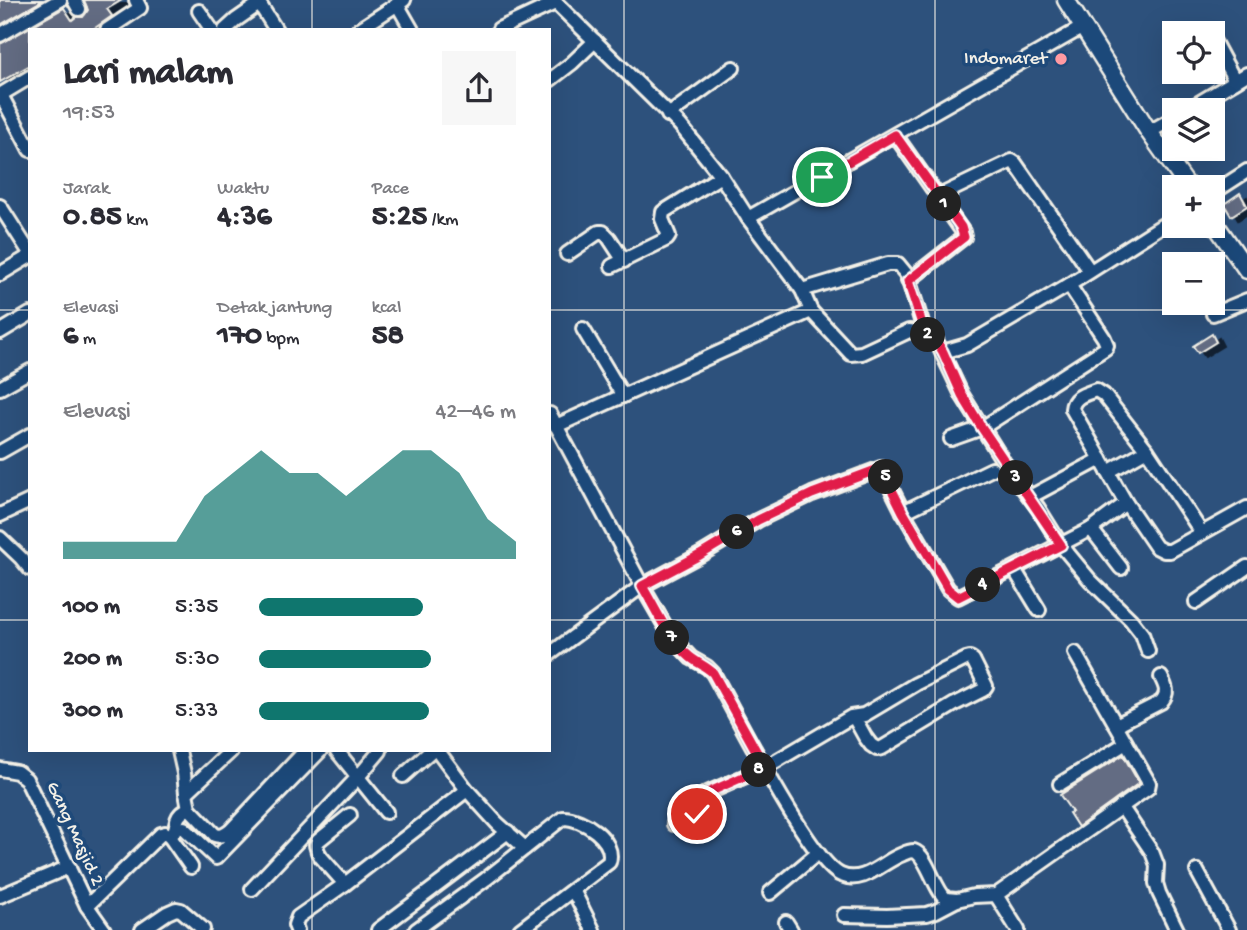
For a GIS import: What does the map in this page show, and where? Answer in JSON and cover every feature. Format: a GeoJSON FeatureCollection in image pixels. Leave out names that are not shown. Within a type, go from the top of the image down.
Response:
{"type":"FeatureCollection","features":[{"type":"Feature","properties":{"kind":"main road"},"geometry":{"type":"LineString","coordinates":[[1066,0],[1149,132],[1179,175]]}},
{"type":"Feature","properties":{"kind":"main road"},"geometry":{"type":"LineString","coordinates":[[1225,238],[1247,270]]}},
{"type":"Feature","properties":{"kind":"street"},"geometry":{"type":"LineString","coordinates":[[0,35],[60,0]]}},
{"type":"Feature","properties":{"kind":"street"},"geometry":{"type":"LineString","coordinates":[[114,28],[140,8],[136,0]]}},
{"type":"Feature","properties":{"kind":"street"},"geometry":{"type":"LineString","coordinates":[[227,28],[258,2],[275,28]]}},
{"type":"Feature","properties":{"kind":"street"},"geometry":{"type":"LineString","coordinates":[[361,28],[400,2],[411,28]]}},
{"type":"Feature","properties":{"kind":"street"},"geometry":{"type":"LineString","coordinates":[[501,28],[554,2],[680,125],[802,290],[811,311],[846,349],[854,354],[862,353],[909,331],[925,333],[936,340],[962,395],[1005,464],[1061,545],[1142,634],[1148,650]]}},
{"type":"Feature","properties":{"kind":"street"},"geometry":{"type":"LineString","coordinates":[[199,11],[211,28]]}},
{"type":"Feature","properties":{"kind":"street"},"geometry":{"type":"LineString","coordinates":[[748,218],[1083,27]]}},
{"type":"Feature","properties":{"kind":"street"},"geometry":{"type":"LineString","coordinates":[[551,79],[595,41]]}},
{"type":"Feature","properties":{"kind":"street"},"geometry":{"type":"LineString","coordinates":[[1207,98],[1241,78],[1225,56]]}},
{"type":"Feature","properties":{"kind":"street"},"geometry":{"type":"LineString","coordinates":[[668,115],[733,68]]}},
{"type":"Feature","properties":{"kind":"street"},"geometry":{"type":"LineString","coordinates":[[28,78],[0,95],[28,145]]}},
{"type":"Feature","properties":{"kind":"street"},"geometry":{"type":"LineString","coordinates":[[1149,132],[1162,125]]}},
{"type":"Feature","properties":{"kind":"street"},"geometry":{"type":"LineString","coordinates":[[895,135],[961,227],[964,237],[908,281]]}},
{"type":"Feature","properties":{"kind":"street"},"geometry":{"type":"LineString","coordinates":[[939,196],[1012,161],[1090,271]]}},
{"type":"Feature","properties":{"kind":"street"},"geometry":{"type":"LineString","coordinates":[[1225,185],[1247,171]]}},
{"type":"Feature","properties":{"kind":"street"},"geometry":{"type":"LineString","coordinates":[[567,254],[603,232],[609,239],[618,264],[667,239],[669,236],[661,216],[663,212],[720,176]]}},
{"type":"Feature","properties":{"kind":"street"},"geometry":{"type":"LineString","coordinates":[[1,210],[28,252]]}},
{"type":"Feature","properties":{"kind":"street"},"geometry":{"type":"LineString","coordinates":[[943,352],[967,345],[1069,285],[1162,226]]}},
{"type":"Feature","properties":{"kind":"street"},"geometry":{"type":"LineString","coordinates":[[0,274],[28,256]]}},
{"type":"Feature","properties":{"kind":"street"},"geometry":{"type":"LineString","coordinates":[[802,290],[888,264],[898,264],[907,275],[925,333]]}},
{"type":"Feature","properties":{"kind":"street"},"geometry":{"type":"LineString","coordinates":[[951,439],[982,428],[1107,348],[1104,338],[1069,285]]}},
{"type":"Feature","properties":{"kind":"street"},"geometry":{"type":"LineString","coordinates":[[1225,309],[1247,300]]}},
{"type":"Feature","properties":{"kind":"street"},"geometry":{"type":"LineString","coordinates":[[556,426],[811,311]]}},
{"type":"Feature","properties":{"kind":"street"},"geometry":{"type":"LineString","coordinates":[[0,332],[28,315]]}},
{"type":"Feature","properties":{"kind":"street"},"geometry":{"type":"LineString","coordinates":[[583,329],[623,396]]}},
{"type":"Feature","properties":{"kind":"street"},"geometry":{"type":"LineString","coordinates":[[0,387],[28,372]]}},
{"type":"Feature","properties":{"kind":"street"},"geometry":{"type":"LineString","coordinates":[[1202,533],[1147,450],[1104,395],[1096,390],[1078,397],[1072,403],[1072,409],[1126,503],[1160,550],[1170,551],[1247,508]]}},
{"type":"Feature","properties":{"kind":"street"},"geometry":{"type":"LineString","coordinates":[[551,416],[672,638],[691,658],[713,673],[788,807],[832,871],[851,878],[865,875],[911,851],[922,858],[943,896],[957,900]]}},
{"type":"Feature","properties":{"kind":"street"},"geometry":{"type":"LineString","coordinates":[[0,452],[28,436]]}},
{"type":"Feature","properties":{"kind":"street"},"geometry":{"type":"LineString","coordinates":[[1108,472],[1147,450]]}},
{"type":"Feature","properties":{"kind":"street"},"geometry":{"type":"LineString","coordinates":[[1030,497],[1101,459]]}},
{"type":"Feature","properties":{"kind":"street"},"geometry":{"type":"LineString","coordinates":[[551,653],[642,586],[758,520],[812,494],[881,468],[948,589],[958,597],[1091,529],[1126,503]]}},
{"type":"Feature","properties":{"kind":"street"},"geometry":{"type":"LineString","coordinates":[[903,512],[992,469]]}},
{"type":"Feature","properties":{"kind":"street"},"geometry":{"type":"LineString","coordinates":[[0,515],[28,501]]}},
{"type":"Feature","properties":{"kind":"street"},"geometry":{"type":"LineString","coordinates":[[1091,529],[1121,568]]}},
{"type":"Feature","properties":{"kind":"street"},"geometry":{"type":"LineString","coordinates":[[0,538],[28,567]]}},
{"type":"Feature","properties":{"kind":"street"},"geometry":{"type":"LineString","coordinates":[[1196,602],[1247,567]]}},
{"type":"Feature","properties":{"kind":"street"},"geometry":{"type":"LineString","coordinates":[[1014,569],[1040,610]]}},
{"type":"Feature","properties":{"kind":"street"},"geometry":{"type":"LineString","coordinates":[[844,915],[927,914],[957,900],[996,895],[1147,788],[1149,784],[1075,653]]}},
{"type":"Feature","properties":{"kind":"street"},"geometry":{"type":"LineString","coordinates":[[674,824],[695,816],[699,802],[705,794],[765,767],[854,717],[864,715],[916,684],[970,658],[986,686],[882,748],[877,749],[871,745],[854,717]]}},
{"type":"Feature","properties":{"kind":"street"},"geometry":{"type":"LineString","coordinates":[[1116,725],[1161,702],[1166,689],[1161,677]]}},
{"type":"Feature","properties":{"kind":"street"},"geometry":{"type":"LineString","coordinates":[[1060,784],[1126,743]]}},
{"type":"Feature","properties":{"kind":"street"},"geometry":{"type":"LineString","coordinates":[[179,752],[189,808],[218,836],[226,834],[304,752]]}},
{"type":"Feature","properties":{"kind":"street"},"geometry":{"type":"LineString","coordinates":[[186,793],[230,752]]}},
{"type":"Feature","properties":{"kind":"street"},"geometry":{"type":"LineString","coordinates":[[184,828],[216,858],[319,752]]}},
{"type":"Feature","properties":{"kind":"street"},"geometry":{"type":"LineString","coordinates":[[338,752],[387,812]]}},
{"type":"Feature","properties":{"kind":"street"},"geometry":{"type":"LineString","coordinates":[[251,889],[379,752]]}},
{"type":"Feature","properties":{"kind":"street"},"geometry":{"type":"LineString","coordinates":[[404,776],[430,752]]}},
{"type":"Feature","properties":{"kind":"street"},"geometry":{"type":"LineString","coordinates":[[439,752],[467,790],[497,823],[525,848]]}},
{"type":"Feature","properties":{"kind":"street","name":"Gang Masjid 2"},"geometry":{"type":"LineString","coordinates":[[0,769],[17,772],[26,779],[87,906],[104,930]]}},
{"type":"Feature","properties":{"kind":"street"},"geometry":{"type":"LineString","coordinates":[[297,930],[295,925],[298,917],[467,790]]}},
{"type":"Feature","properties":{"kind":"street"},"geometry":{"type":"LineString","coordinates":[[1121,806],[1152,852],[1157,866],[1156,883],[1159,893],[1177,930]]}},
{"type":"Feature","properties":{"kind":"street"},"geometry":{"type":"LineString","coordinates":[[170,837],[174,832],[177,817],[189,808]]}},
{"type":"Feature","properties":{"kind":"street"},"geometry":{"type":"LineString","coordinates":[[345,884],[321,857],[316,845],[350,815]]}},
{"type":"Feature","properties":{"kind":"street"},"geometry":{"type":"LineString","coordinates":[[416,930],[564,818],[573,819],[597,832],[607,845],[610,859],[522,929]]}},
{"type":"Feature","properties":{"kind":"street"},"geometry":{"type":"LineString","coordinates":[[378,930],[508,832]]}},
{"type":"Feature","properties":{"kind":"street"},"geometry":{"type":"LineString","coordinates":[[87,906],[161,834],[165,833],[170,837],[191,867]]}},
{"type":"Feature","properties":{"kind":"street"},"geometry":{"type":"LineString","coordinates":[[770,894],[818,853]]}},
{"type":"Feature","properties":{"kind":"street"},"geometry":{"type":"LineString","coordinates":[[0,895],[69,867]]}},
{"type":"Feature","properties":{"kind":"street"},"geometry":{"type":"LineString","coordinates":[[1197,871],[1230,930]]}},
{"type":"Feature","properties":{"kind":"street"},"geometry":{"type":"LineString","coordinates":[[573,890],[593,930]]}},
{"type":"Feature","properties":{"kind":"street"},"geometry":{"type":"LineString","coordinates":[[996,895],[1018,930]]}},
{"type":"Feature","properties":{"kind":"street"},"geometry":{"type":"LineString","coordinates":[[142,930],[177,909],[203,929]]}},
{"type":"Feature","properties":{"kind":"building"},"geometry":{"type":"Polygon","coordinates":[[[0,0],[43,0],[0,25],[0,0]]]}},
{"type":"Feature","properties":{"kind":"building"},"geometry":{"type":"Polygon","coordinates":[[[84,0],[122,0],[107,9],[112,16],[95,28],[28,28],[64,8],[72,20],[83,17],[88,10],[84,0]]]}},
{"type":"Feature","properties":{"kind":"building"},"geometry":{"type":"Polygon","coordinates":[[[28,28],[28,66],[0,82],[0,44],[28,28]]]}},
{"type":"Feature","properties":{"kind":"building"},"geometry":{"type":"Polygon","coordinates":[[[1240,193],[1247,206],[1231,216],[1225,203],[1240,193]]]}},
{"type":"Feature","properties":{"kind":"building"},"geometry":{"type":"Polygon","coordinates":[[[1212,334],[1216,342],[1198,353],[1193,346],[1212,334]]]}},
{"type":"Feature","properties":{"kind":"building"},"geometry":{"type":"Polygon","coordinates":[[[1123,755],[1139,783],[1078,827],[1069,813],[1072,812],[1060,795],[1123,755]]]}},
{"type":"Feature","properties":{"kind":"place","name":"Indomaret"},"geometry":{"type":"Point","coordinates":[1061,59]}},
{"type":"Feature","properties":{"kind":"route"},"geometry":{"type":"LineString","coordinates":[[697,814],[699,802],[705,794],[765,767],[713,673],[691,658],[672,638],[642,586],[758,520],[812,494],[881,468],[948,589],[958,597],[1061,545],[982,428],[962,395],[936,340],[925,333],[908,281],[964,237],[961,227],[895,135],[822,177]]}}]}
